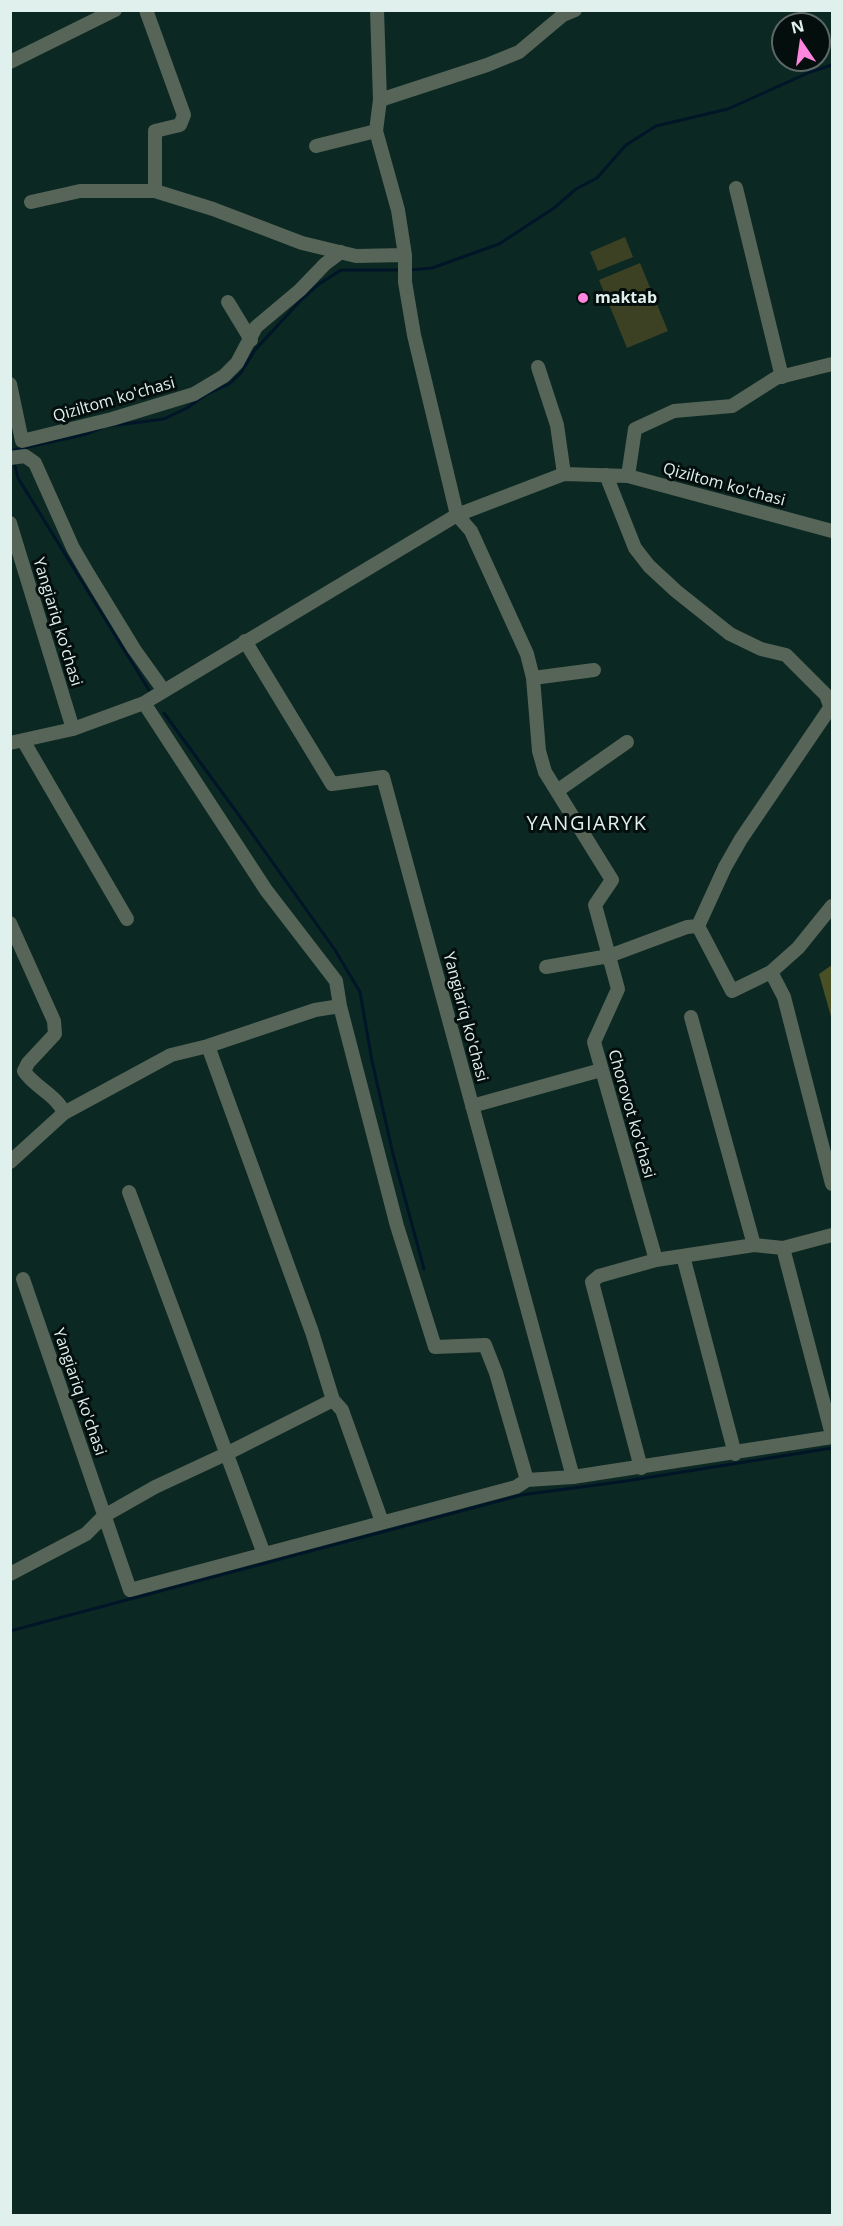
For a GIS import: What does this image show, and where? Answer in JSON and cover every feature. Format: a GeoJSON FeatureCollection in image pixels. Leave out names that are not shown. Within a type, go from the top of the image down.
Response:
{"type":"FeatureCollection","features":[{"type":"Feature","properties":{"kind":"street"},"geometry":{"type":"LineString","coordinates":[[10,62],[115,10]]}},
{"type":"Feature","properties":{"kind":"street"},"geometry":{"type":"LineString","coordinates":[[146,10],[184,115],[180,125],[155,131],[155,191]]}},
{"type":"Feature","properties":{"kind":"street"},"geometry":{"type":"LineString","coordinates":[[377,10],[380,100],[376,131],[398,210],[405,255],[405,282],[414,335],[457,515],[471,531],[527,654],[533,678],[539,751],[545,772],[557,791],[627,742]]}},
{"type":"Feature","properties":{"kind":"street"},"geometry":{"type":"LineString","coordinates":[[380,100],[487,65],[519,52],[563,15],[575,10]]}},
{"type":"Feature","properties":{"kind":"street"},"geometry":{"type":"LineString","coordinates":[[316,147],[376,131]]}},
{"type":"Feature","properties":{"kind":"street"},"geometry":{"type":"LineString","coordinates":[[736,188],[782,376]]}},
{"type":"Feature","properties":{"kind":"street"},"geometry":{"type":"LineString","coordinates":[[31,202],[80,191],[155,191],[213,209],[302,243],[356,256],[405,255]]}},
{"type":"Feature","properties":{"kind":"street","name":"Qiziltom ko'chasi"},"geometry":{"type":"LineString","coordinates":[[10,384],[22,441],[112,419],[195,394],[224,376],[237,363],[256,327],[341,252]]}},
{"type":"Feature","properties":{"kind":"street"},"geometry":{"type":"LineString","coordinates":[[228,302],[251,340]]}},
{"type":"Feature","properties":{"kind":"street"},"geometry":{"type":"LineString","coordinates":[[628,476],[635,429],[674,411],[732,406],[776,378],[832,364]]}},
{"type":"Feature","properties":{"kind":"street"},"geometry":{"type":"LineString","coordinates":[[127,919],[17,742],[73,729],[144,702],[322,598],[457,515],[564,474],[557,425],[538,367]]}},
{"type":"Feature","properties":{"kind":"street"},"geometry":{"type":"LineString","coordinates":[[10,458],[25,456],[35,463],[73,548],[134,649],[164,691]]}},
{"type":"Feature","properties":{"kind":"street","name":"Qiziltom ko'chasi"},"geometry":{"type":"LineString","coordinates":[[564,474],[628,476],[832,531]]}},
{"type":"Feature","properties":{"kind":"street"},"geometry":{"type":"LineString","coordinates":[[606,475],[635,548],[649,566],[730,634],[761,649],[786,655],[825,695],[832,707],[741,839],[725,867],[698,926]]}},
{"type":"Feature","properties":{"kind":"street","name":"Yangiariq ko'chasi"},"geometry":{"type":"LineString","coordinates":[[10,524],[73,729]]}},
{"type":"Feature","properties":{"kind":"street","name":"Yangiariq ko'chasi"},"geometry":{"type":"LineString","coordinates":[[245,641],[332,784],[383,777],[573,1478]]}},
{"type":"Feature","properties":{"kind":"street"},"geometry":{"type":"LineString","coordinates":[[533,678],[594,670]]}},
{"type":"Feature","properties":{"kind":"street"},"geometry":{"type":"LineString","coordinates":[[144,702],[266,890],[336,981],[339,1005],[397,1226],[435,1347],[485,1345],[496,1373],[527,1480]]}},
{"type":"Feature","properties":{"kind":"street","name":"Chorovot ko'chasi"},"geometry":{"type":"LineString","coordinates":[[557,791],[612,880],[595,905],[618,989],[594,1042],[656,1260]]}},
{"type":"Feature","properties":{"kind":"street"},"geometry":{"type":"LineString","coordinates":[[698,926],[732,991],[771,972],[798,948],[832,906]]}},
{"type":"Feature","properties":{"kind":"street"},"geometry":{"type":"LineString","coordinates":[[10,923],[16,950],[54,1021],[55,1034],[28,1063],[24,1071],[31,1082],[48,1094],[64,1113]]}},
{"type":"Feature","properties":{"kind":"street"},"geometry":{"type":"LineString","coordinates":[[546,967],[609,956],[687,927],[698,926]]}},
{"type":"Feature","properties":{"kind":"street"},"geometry":{"type":"LineString","coordinates":[[771,972],[784,997],[832,1184]]}},
{"type":"Feature","properties":{"kind":"street"},"geometry":{"type":"LineString","coordinates":[[10,1162],[64,1113],[171,1055],[208,1046],[315,1010],[339,1005]]}},
{"type":"Feature","properties":{"kind":"street"},"geometry":{"type":"LineString","coordinates":[[690,1017],[754,1245]]}},
{"type":"Feature","properties":{"kind":"street"},"geometry":{"type":"LineString","coordinates":[[208,1046],[312,1332],[333,1400],[342,1410],[382,1522]]}},
{"type":"Feature","properties":{"kind":"street"},"geometry":{"type":"LineString","coordinates":[[472,1106],[602,1070]]}},
{"type":"Feature","properties":{"kind":"street"},"geometry":{"type":"LineString","coordinates":[[129,1192],[264,1554],[516,1486],[527,1480],[573,1478],[735,1454],[832,1436],[783,1248]]}},
{"type":"Feature","properties":{"kind":"street"},"geometry":{"type":"LineString","coordinates":[[641,1468],[592,1282],[599,1276],[656,1260],[754,1245],[783,1248],[832,1235]]}},
{"type":"Feature","properties":{"kind":"street"},"geometry":{"type":"LineString","coordinates":[[683,1256],[735,1454]]}},
{"type":"Feature","properties":{"kind":"street","name":"Yangiariq ko'chasi"},"geometry":{"type":"LineString","coordinates":[[23,1279],[130,1590],[264,1554]]}},
{"type":"Feature","properties":{"kind":"street"},"geometry":{"type":"LineString","coordinates":[[10,1574],[86,1534],[104,1516],[154,1487],[333,1400]]}},
{"type":"Feature","properties":{"kind":"green space"},"geometry":{"type":"Polygon","coordinates":[[[625,237],[633,257],[598,271],[590,252],[625,237]]]}},
{"type":"Feature","properties":{"kind":"green space"},"geometry":{"type":"Polygon","coordinates":[[[640,263],[668,331],[627,348],[599,280],[640,263]]]}},
{"type":"Feature","properties":{"kind":"green space"},"geometry":{"type":"Polygon","coordinates":[[[832,965],[832,1020],[819,974],[832,965]]]}},
{"type":"Feature","properties":{"kind":"waterway"},"geometry":{"type":"LineString","coordinates":[[409,270],[432,268],[499,244],[554,208],[576,189],[597,178],[626,145],[656,126],[728,109],[810,72],[832,65]]}},
{"type":"Feature","properties":{"kind":"waterway"},"geometry":{"type":"LineString","coordinates":[[108,426],[164,419],[229,384],[240,374],[255,350],[301,300],[319,284],[341,270],[399,270]]}},
{"type":"Feature","properties":{"kind":"waterway"},"geometry":{"type":"LineString","coordinates":[[10,451],[83,435],[102,428]]}},
{"type":"Feature","properties":{"kind":"waterway"},"geometry":{"type":"LineString","coordinates":[[14,462],[18,478],[149,690]]}},
{"type":"Feature","properties":{"kind":"waterway"},"geometry":{"type":"LineString","coordinates":[[164,713],[335,950],[360,992],[372,1061],[393,1154],[424,1269]]}},
{"type":"Feature","properties":{"kind":"waterway"},"geometry":{"type":"LineString","coordinates":[[10,1631],[521,1495],[626,1481],[832,1448]]}},
{"type":"Feature","properties":{"kind":"place","name":"maktab"},"geometry":{"type":"Point","coordinates":[583,298]}},
{"type":"Feature","properties":{"kind":"district","name":"YANGIARYK"},"geometry":{"type":"Point","coordinates":[587,824]}}]}
